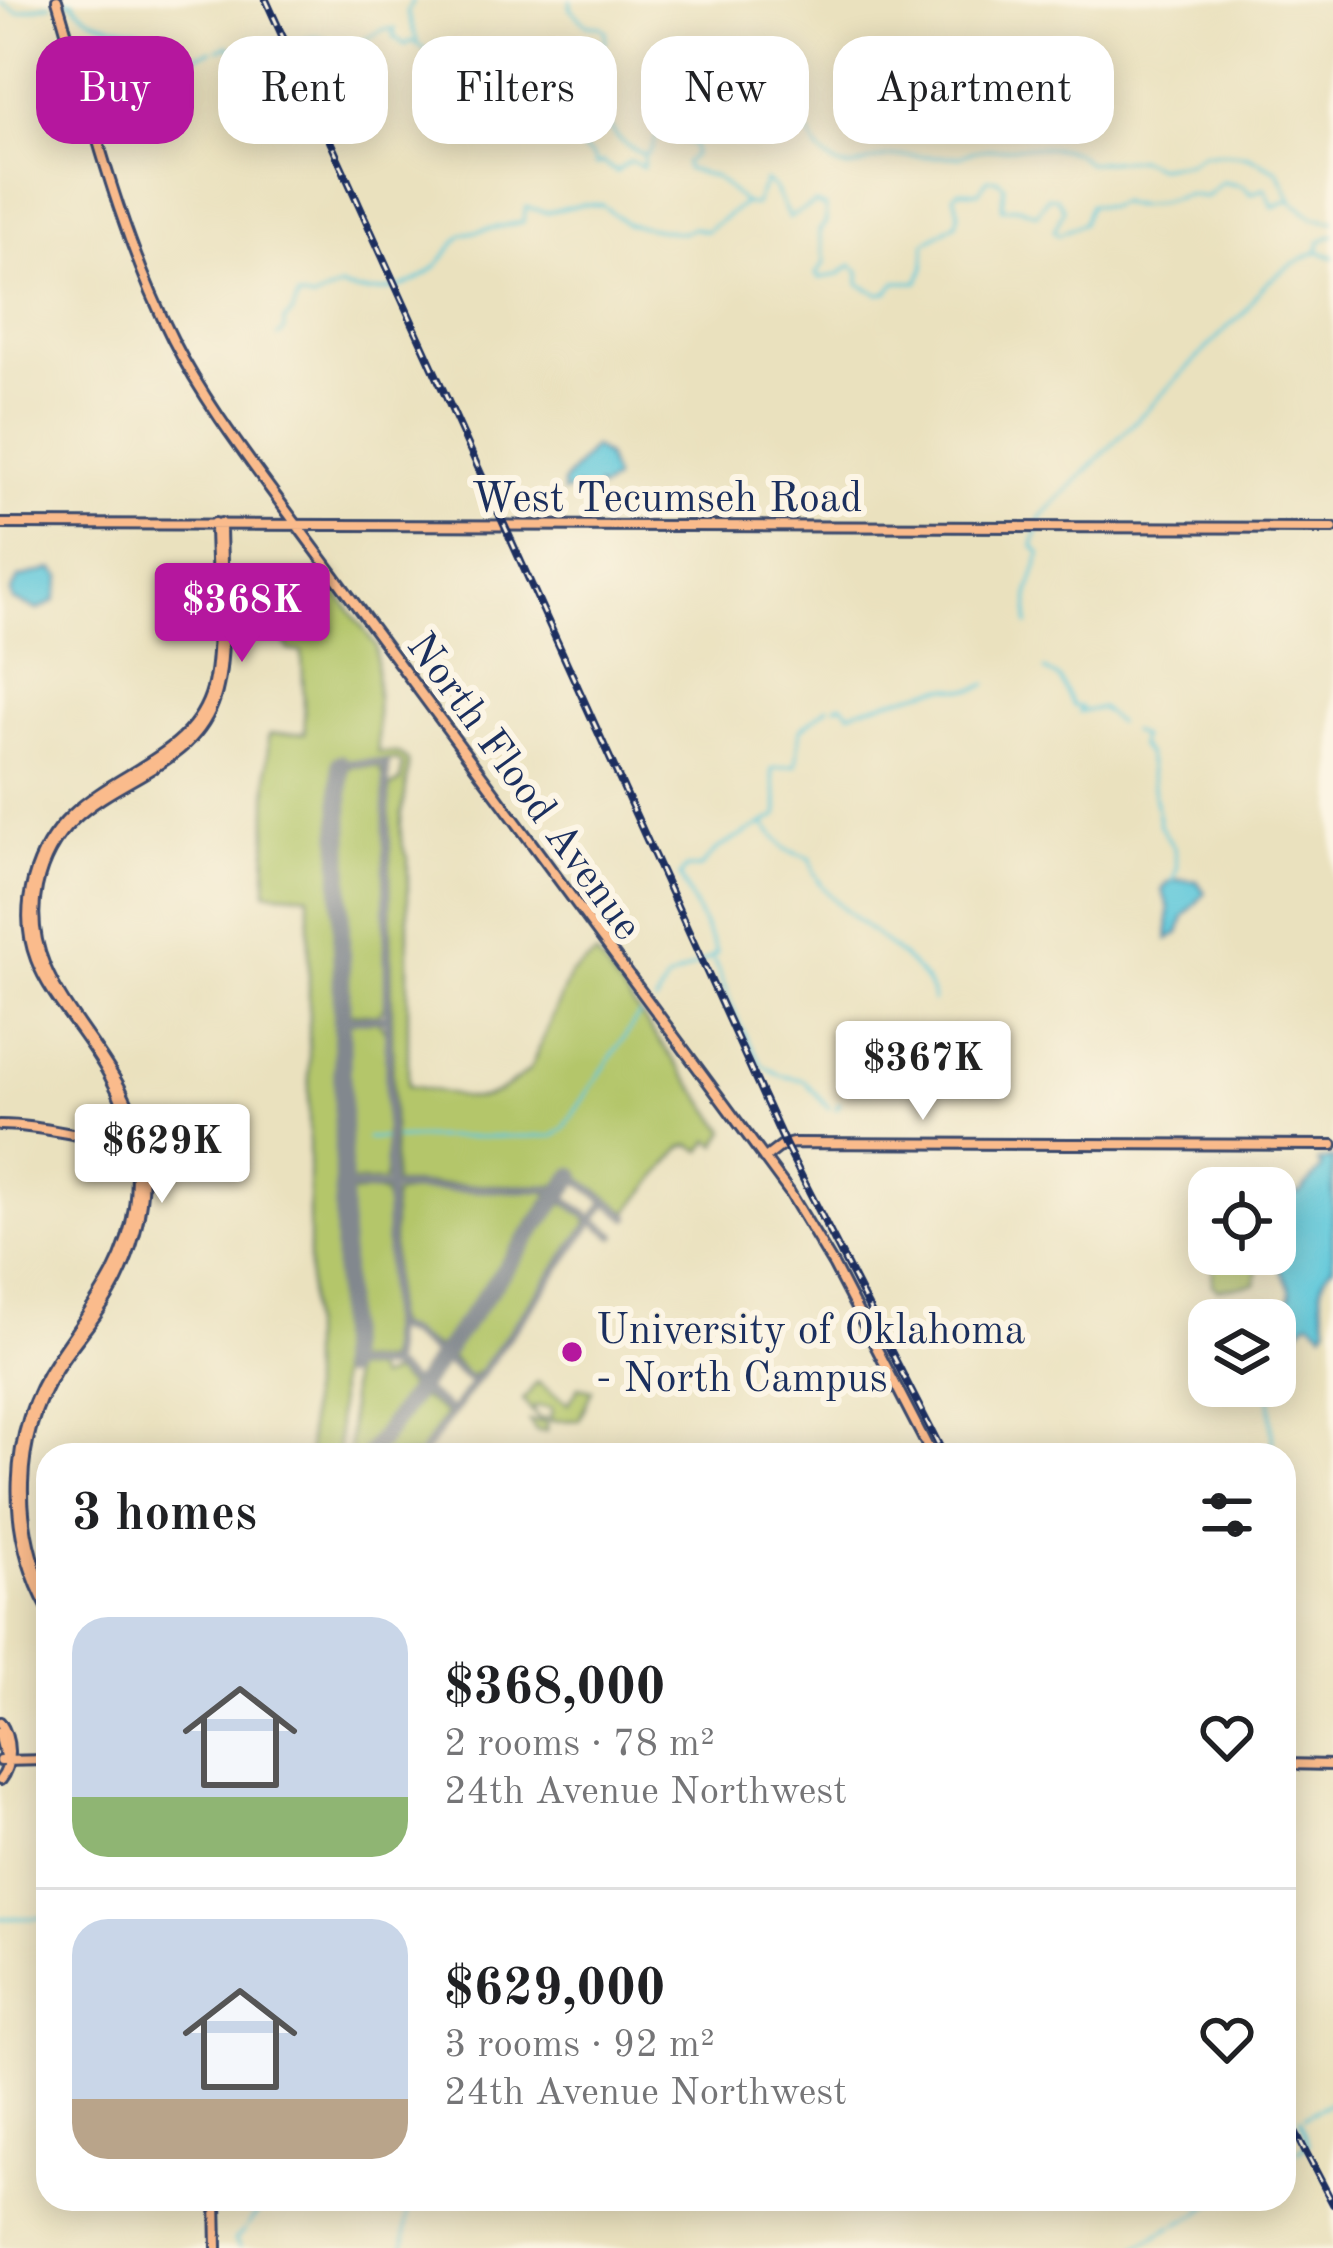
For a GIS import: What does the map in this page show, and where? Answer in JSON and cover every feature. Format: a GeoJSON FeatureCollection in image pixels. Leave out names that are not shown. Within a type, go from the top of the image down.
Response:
{"type":"FeatureCollection","features":[{"type":"Feature","properties":{"kind":"highway"},"geometry":{"type":"LineString","coordinates":[[0,1733],[3,1761]]}},
{"type":"Feature","properties":{"kind":"main road","name":"North Flood Avenue"},"geometry":{"type":"LineString","coordinates":[[57,0],[124,220],[155,302],[210,404],[764,1159],[827,1252],[926,1443]]}},
{"type":"Feature","properties":{"kind":"main road"},"geometry":{"type":"LineString","coordinates":[[274,523],[283,507]]}},
{"type":"Feature","properties":{"kind":"main road"},"geometry":{"type":"LineString","coordinates":[[36,1583],[19,1524],[17,1472],[23,1437],[45,1378],[105,1292],[142,1185],[136,1141],[103,1063],[41,975],[31,942],[34,876],[54,834],[80,805],[157,756],[192,727],[212,686],[218,523]]}},
{"type":"Feature","properties":{"kind":"main road"},"geometry":{"type":"LineString","coordinates":[[36,1568],[24,1521],[22,1477],[27,1442],[52,1378],[104,1304],[124,1266],[136,1184],[135,1121],[109,1064],[46,974],[34,922],[39,878],[57,839],[84,808],[183,746],[200,729],[214,702],[220,665],[218,523]]}},
{"type":"Feature","properties":{"kind":"main road"},"geometry":{"type":"LineString","coordinates":[[306,538],[311,523]]}},
{"type":"Feature","properties":{"kind":"main road","name":"West Tecumseh Road"},"geometry":{"type":"LineString","coordinates":[[0,524],[1333,528]]}},
{"type":"Feature","properties":{"kind":"main road"},"geometry":{"type":"LineString","coordinates":[[118,786],[128,772]]}},
{"type":"Feature","properties":{"kind":"main road"},"geometry":{"type":"LineString","coordinates":[[124,1110],[135,1121]]}},
{"type":"Feature","properties":{"kind":"main road"},"geometry":{"type":"LineString","coordinates":[[0,1125],[34,1126],[92,1140],[136,1141]]}},
{"type":"Feature","properties":{"kind":"main road"},"geometry":{"type":"LineString","coordinates":[[764,1159],[788,1143],[1333,1145]]}},
{"type":"Feature","properties":{"kind":"main road"},"geometry":{"type":"LineString","coordinates":[[0,1722],[9,1741],[3,1761],[6,1773],[0,1780]]}},
{"type":"Feature","properties":{"kind":"main road"},"geometry":{"type":"LineString","coordinates":[[3,1761],[36,1760]]}},
{"type":"Feature","properties":{"kind":"main road"},"geometry":{"type":"LineString","coordinates":[[1296,1764],[1333,1765]]}},
{"type":"Feature","properties":{"kind":"main road"},"geometry":{"type":"LineString","coordinates":[[216,2211],[217,2248]]}},
{"type":"Feature","properties":{"kind":"green space"},"geometry":{"type":"Polygon","coordinates":[[[330,583],[376,646],[378,752],[398,753],[408,761],[401,835],[408,857],[408,1086],[470,1098],[511,1084],[530,1069],[570,975],[596,955],[726,1131],[717,1145],[710,1140],[702,1151],[682,1147],[628,1212],[570,1171],[555,1186],[394,1184],[389,788],[401,781],[402,764],[396,760],[335,761],[338,1443],[309,1443],[309,895],[266,892],[268,738],[270,734],[305,733],[302,652],[289,650],[286,643],[294,631],[332,630],[330,583]]]}},
{"type":"Feature","properties":{"kind":"green space"},"geometry":{"type":"Polygon","coordinates":[[[379,767],[384,777],[386,981],[385,1006],[378,1015],[348,1013],[346,769],[379,767]]]}},
{"type":"Feature","properties":{"kind":"green space"},"geometry":{"type":"Polygon","coordinates":[[[378,1021],[386,1033],[383,1182],[349,1182],[348,1024],[378,1021]]]}},
{"type":"Feature","properties":{"kind":"green space"},"geometry":{"type":"Polygon","coordinates":[[[543,1191],[549,1195],[439,1349],[396,1326],[393,1317],[393,1202],[395,1194],[543,1191]]]}},
{"type":"Feature","properties":{"kind":"green space"},"geometry":{"type":"Polygon","coordinates":[[[349,1193],[384,1194],[387,1204],[388,1352],[385,1361],[350,1361],[349,1193]]]}},
{"type":"Feature","properties":{"kind":"green space"},"geometry":{"type":"Polygon","coordinates":[[[567,1204],[587,1224],[480,1371],[469,1376],[449,1356],[560,1205],[567,1204]]]}},
{"type":"Feature","properties":{"kind":"green space"},"geometry":{"type":"Polygon","coordinates":[[[1213,1275],[1257,1275],[1255,1284],[1217,1289],[1213,1275]]]}},
{"type":"Feature","properties":{"kind":"green space"},"geometry":{"type":"Polygon","coordinates":[[[350,1370],[373,1370],[378,1379],[393,1373],[410,1388],[371,1443],[350,1443],[350,1370]]]}},
{"type":"Feature","properties":{"kind":"green space"},"geometry":{"type":"Polygon","coordinates":[[[537,1382],[568,1404],[579,1387],[592,1390],[579,1420],[550,1421],[552,1408],[534,1406],[535,1415],[523,1400],[537,1382]]]}},
{"type":"Feature","properties":{"kind":"green space"},"geometry":{"type":"Polygon","coordinates":[[[420,1396],[446,1414],[427,1443],[385,1443],[420,1396]]]}},
{"type":"Feature","properties":{"kind":"green space"},"geometry":{"type":"Polygon","coordinates":[[[536,1416],[546,1418],[546,1431],[536,1431],[529,1421],[541,1422],[536,1416]]]}},
{"type":"Feature","properties":{"kind":"water"},"geometry":{"type":"Polygon","coordinates":[[[593,447],[606,456],[614,480],[601,489],[597,486],[595,493],[576,488],[563,493],[563,483],[593,447]]]}},
{"type":"Feature","properties":{"kind":"water"},"geometry":{"type":"Polygon","coordinates":[[[53,569],[61,577],[55,601],[38,610],[13,600],[11,592],[19,578],[53,569]]]}},
{"type":"Feature","properties":{"kind":"water"},"geometry":{"type":"Polygon","coordinates":[[[1179,880],[1197,881],[1205,893],[1184,917],[1179,933],[1168,939],[1169,908],[1162,890],[1179,880]]]}},
{"type":"Feature","properties":{"kind":"water"},"geometry":{"type":"Polygon","coordinates":[[[1333,1158],[1333,1265],[1321,1293],[1327,1325],[1323,1332],[1306,1322],[1296,1335],[1296,1299],[1289,1299],[1283,1275],[1296,1275],[1296,1194],[1322,1168],[1318,1162],[1333,1158]]]}},
{"type":"Feature","properties":{"kind":"waterway"},"geometry":{"type":"LineString","coordinates":[[413,0],[407,12],[415,36]]}},
{"type":"Feature","properties":{"kind":"waterway"},"geometry":{"type":"LineString","coordinates":[[571,0],[570,9],[588,25],[606,31],[599,51],[611,72],[609,122],[619,139],[644,155]]}},
{"type":"Feature","properties":{"kind":"waterway"},"geometry":{"type":"LineString","coordinates":[[64,1],[73,2],[92,19],[165,38],[175,62],[211,51]]}},
{"type":"Feature","properties":{"kind":"waterway"},"geometry":{"type":"LineString","coordinates":[[0,2],[18,12],[51,4]]}},
{"type":"Feature","properties":{"kind":"waterway"},"geometry":{"type":"LineString","coordinates":[[371,36],[395,29],[393,36],[405,45],[411,41],[432,53],[439,43],[447,63],[460,60],[459,82],[464,87],[478,73],[492,70],[518,97],[546,95],[549,108],[558,115],[571,111],[589,124],[570,139],[596,165],[603,162],[616,172],[630,161],[643,167],[644,155],[660,131],[694,144],[686,169],[715,177],[743,202]]}},
{"type":"Feature","properties":{"kind":"waterway"},"geometry":{"type":"LineString","coordinates":[[809,134],[827,159],[845,167],[890,157],[961,156],[1016,148],[1064,150],[1088,163],[1139,159],[1157,167],[1187,163],[1203,154],[1248,156],[1278,171],[1290,198]]}},
{"type":"Feature","properties":{"kind":"waterway"},"geometry":{"type":"LineString","coordinates":[[278,336],[298,297],[313,300],[341,287],[366,292],[405,285],[428,273],[463,234],[523,222],[526,207],[546,212],[602,205],[627,224],[682,233],[693,228],[706,231],[745,203],[755,205],[765,181],[774,188],[789,218],[815,203],[825,207],[826,222],[819,231],[825,262],[816,274],[819,278],[838,275],[851,265],[859,271],[859,284],[879,294],[896,282],[918,282],[925,243],[956,223],[959,213],[954,195],[978,192],[988,179],[1004,185],[1002,209],[1018,207],[1037,214],[1048,197],[1057,198],[1064,209],[1054,231],[1058,235],[1083,223],[1090,205],[1144,205],[1186,195],[1206,197],[1222,182],[1243,186],[1251,194],[1265,188],[1273,207],[1290,200]]}},
{"type":"Feature","properties":{"kind":"waterway"},"geometry":{"type":"LineString","coordinates":[[1291,201],[1314,218],[1333,221]]}},
{"type":"Feature","properties":{"kind":"waterway"},"geometry":{"type":"LineString","coordinates":[[1318,249],[1321,241],[1333,235]]}},
{"type":"Feature","properties":{"kind":"waterway"},"geometry":{"type":"LineString","coordinates":[[1028,625],[1029,592],[1041,554],[1033,546],[1041,517],[1243,314],[1262,288],[1318,251]]}},
{"type":"Feature","properties":{"kind":"waterway"},"geometry":{"type":"LineString","coordinates":[[1320,252],[1333,257]]}},
{"type":"Feature","properties":{"kind":"waterway"},"geometry":{"type":"LineString","coordinates":[[1045,670],[1059,678],[1073,706],[1081,707],[1079,712],[1101,708],[1117,723]]}},
{"type":"Feature","properties":{"kind":"waterway"},"geometry":{"type":"LineString","coordinates":[[836,706],[842,704],[850,713],[935,689],[970,690],[987,684]]}},
{"type":"Feature","properties":{"kind":"waterway"},"geometry":{"type":"LineString","coordinates":[[828,707],[800,730],[796,765],[772,769],[777,816],[717,849],[700,868],[686,868],[680,876],[717,953],[712,956],[740,1026],[762,1065],[782,1076],[804,1080],[829,1108]]}},
{"type":"Feature","properties":{"kind":"waterway"},"geometry":{"type":"LineString","coordinates":[[1131,731],[1141,737],[1139,745],[1147,755],[1160,826],[1174,848],[1173,882]]}},
{"type":"Feature","properties":{"kind":"waterway"},"geometry":{"type":"LineString","coordinates":[[764,824],[785,849],[811,859],[817,878],[831,896],[914,968],[928,985],[933,1001]]}},
{"type":"Feature","properties":{"kind":"waterway"},"geometry":{"type":"LineString","coordinates":[[656,1003],[666,981],[712,957]]}},
{"type":"Feature","properties":{"kind":"waterway"},"geometry":{"type":"LineString","coordinates":[[396,1138],[554,1136],[639,1015]]}},
{"type":"Feature","properties":{"kind":"waterway"},"geometry":{"type":"LineString","coordinates":[[836,1109],[839,1103]]}},
{"type":"Feature","properties":{"kind":"waterway"},"geometry":{"type":"LineString","coordinates":[[367,1138],[383,1138]]}},
{"type":"Feature","properties":{"kind":"waterway"},"geometry":{"type":"LineString","coordinates":[[1271,1407],[1272,1443]]}},
{"type":"Feature","properties":{"kind":"waterway"},"geometry":{"type":"LineString","coordinates":[[1,1918],[36,1918]]}},
{"type":"Feature","properties":{"kind":"waterway"},"geometry":{"type":"LineString","coordinates":[[1305,2116],[1333,2101]]}},
{"type":"Feature","properties":{"kind":"waterway"},"geometry":{"type":"LineString","coordinates":[[1299,2151],[1309,2144],[1300,2118]]}},
{"type":"Feature","properties":{"kind":"waterway"},"geometry":{"type":"LineString","coordinates":[[247,2226],[258,2211]]}},
{"type":"Feature","properties":{"kind":"waterway"},"geometry":{"type":"LineString","coordinates":[[404,2248],[408,2211]]}},
{"type":"Feature","properties":{"kind":"waterway"},"geometry":{"type":"LineString","coordinates":[[1177,2225],[1199,2213]]}},
{"type":"Feature","properties":{"kind":"waterway"},"geometry":{"type":"LineString","coordinates":[[1135,2248],[1173,2226]]}},
{"type":"Feature","properties":{"kind":"waterway"},"geometry":{"type":"LineString","coordinates":[[240,2248],[235,2240],[245,2230]]}},
{"type":"Feature","properties":{"kind":"taxiway"},"geometry":{"type":"LineString","coordinates":[[340,763],[386,763],[390,1361],[383,1367],[344,1366]]}},
{"type":"Feature","properties":{"kind":"taxiway"},"geometry":{"type":"LineString","coordinates":[[343,1019],[388,1018]]}},
{"type":"Feature","properties":{"kind":"taxiway"},"geometry":{"type":"LineString","coordinates":[[430,1443],[607,1201],[573,1176]]}},
{"type":"Feature","properties":{"kind":"taxiway"},"geometry":{"type":"LineString","coordinates":[[343,1188],[550,1189],[614,1235]]}},
{"type":"Feature","properties":{"kind":"taxiway"},"geometry":{"type":"LineString","coordinates":[[607,1201],[628,1217]]}},
{"type":"Feature","properties":{"kind":"taxiway"},"geometry":{"type":"LineString","coordinates":[[392,1327],[409,1334],[474,1382]]}},
{"type":"Feature","properties":{"kind":"taxiway"},"geometry":{"type":"LineString","coordinates":[[385,1367],[452,1413]]}},
{"type":"Feature","properties":{"kind":"runway"},"geometry":{"type":"LineString","coordinates":[[340,763],[344,1369]]}},
{"type":"Feature","properties":{"kind":"runway"},"geometry":{"type":"LineString","coordinates":[[378,1443],[573,1176]]}},
{"type":"Feature","properties":{"kind":"railway"},"geometry":{"type":"LineString","coordinates":[[266,0],[785,1144],[938,1443]]}},
{"type":"Feature","properties":{"kind":"railway"},"geometry":{"type":"LineString","coordinates":[[1296,2133],[1333,2204]]}},
{"type":"Feature","properties":{"kind":"place","name":"University of Oklahoma - North Campus"},"geometry":{"type":"Point","coordinates":[572,1352]}}]}
